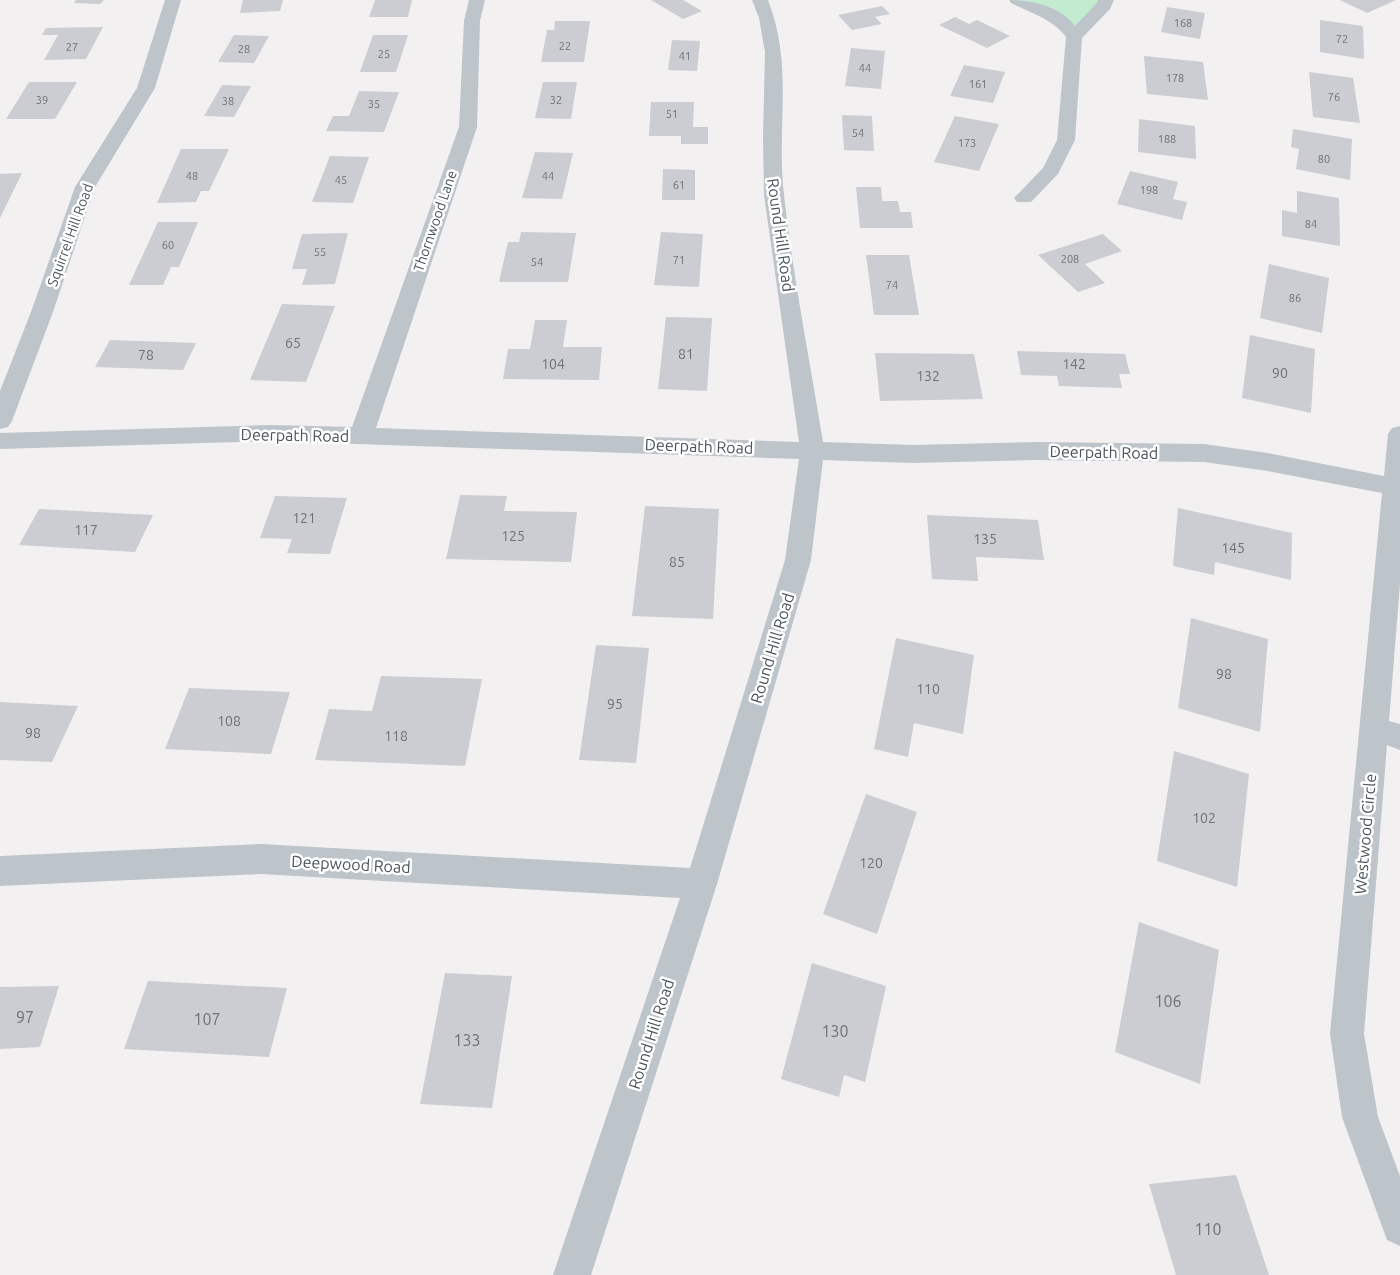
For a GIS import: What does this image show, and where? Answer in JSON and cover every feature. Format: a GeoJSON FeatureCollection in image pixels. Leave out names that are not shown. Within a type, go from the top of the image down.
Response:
{"type":"FeatureCollection","features":[{"type":"Feature","properties":{"kind":"street","name":"Squirrel Hill Road"},"geometry":{"type":"LineString","coordinates":[[0,421],[42,312],[85,187],[146,88],[161,45],[173,0]]}},
{"type":"Feature","properties":{"kind":"street","name":"Thornwood Lane"},"geometry":{"type":"LineString","coordinates":[[361,436],[468,127],[472,21],[477,0]]}},
{"type":"Feature","properties":{"kind":"street","name":"Round Hill Road"},"geometry":{"type":"LineString","coordinates":[[572,1275],[701,884],[798,560],[807,503],[812,450],[774,195],[772,164],[776,73],[774,43],[760,0]]}},
{"type":"Feature","properties":{"kind":"street"},"geometry":{"type":"LineString","coordinates":[[1017,0],[1064,23],[1074,37],[1070,111],[1066,140],[1051,170],[1024,198]]}},
{"type":"Feature","properties":{"kind":"street"},"geometry":{"type":"LineString","coordinates":[[1074,37],[1104,6],[1106,0]]}},
{"type":"Feature","properties":{"kind":"street","name":"Deerpath Road"},"geometry":{"type":"LineString","coordinates":[[0,441],[270,433],[913,454],[1036,451],[1204,454],[1268,462],[1396,487]]}},
{"type":"Feature","properties":{"kind":"street","name":"Westwood Circle"},"geometry":{"type":"LineString","coordinates":[[1400,434],[1396,487],[1387,733],[1347,1034],[1360,1117],[1400,1227]]}},
{"type":"Feature","properties":{"kind":"street","name":"Deepwood Road"},"geometry":{"type":"LineString","coordinates":[[0,870],[261,859],[701,884]]}},
{"type":"Feature","properties":{"kind":"green space"},"geometry":{"type":"Polygon","coordinates":[[[1017,0],[1106,0],[1074,37],[1025,3],[1017,0]]]}},
{"type":"Feature","properties":{"kind":"building"},"geometry":{"type":"Polygon","coordinates":[[[76,0],[104,0],[100,4],[74,3],[76,0]]]}},
{"type":"Feature","properties":{"kind":"building"},"geometry":{"type":"Polygon","coordinates":[[[243,0],[283,0],[280,11],[240,13],[243,0]]]}},
{"type":"Feature","properties":{"kind":"building"},"geometry":{"type":"Polygon","coordinates":[[[375,0],[412,0],[408,17],[369,17],[375,0]]]}},
{"type":"Feature","properties":{"kind":"building"},"geometry":{"type":"Polygon","coordinates":[[[651,0],[683,0],[702,11],[683,19],[651,0]]]}},
{"type":"Feature","properties":{"kind":"building"},"geometry":{"type":"Polygon","coordinates":[[[1340,0],[1396,0],[1367,13],[1340,0]]]}},
{"type":"Feature","properties":{"kind":"building"},"geometry":{"type":"Polygon","coordinates":[[[882,6],[890,14],[875,17],[882,24],[852,30],[838,15],[882,6]]]}},
{"type":"Feature","properties":{"kind":"building"},"geometry":{"type":"Polygon","coordinates":[[[1167,7],[1205,13],[1200,39],[1161,32],[1167,7]]]}},
{"type":"Feature","properties":{"kind":"building"},"geometry":{"type":"Polygon","coordinates":[[[955,17],[969,24],[977,20],[1010,36],[987,48],[939,25],[955,17]]]}},
{"type":"Feature","properties":{"kind":"building"},"geometry":{"type":"Polygon","coordinates":[[[1320,20],[1363,26],[1364,59],[1320,52],[1320,20]]]}},
{"type":"Feature","properties":{"kind":"building"},"geometry":{"type":"Polygon","coordinates":[[[555,21],[590,21],[584,62],[541,62],[547,30],[554,30],[555,21]]]}},
{"type":"Feature","properties":{"kind":"building"},"geometry":{"type":"Polygon","coordinates":[[[103,27],[86,59],[44,60],[58,35],[42,35],[46,28],[103,27]]]}},
{"type":"Feature","properties":{"kind":"building"},"geometry":{"type":"Polygon","coordinates":[[[234,35],[269,36],[254,63],[218,62],[234,35]]]}},
{"type":"Feature","properties":{"kind":"building"},"geometry":{"type":"Polygon","coordinates":[[[373,35],[408,35],[396,72],[360,72],[373,35]]]}},
{"type":"Feature","properties":{"kind":"building"},"geometry":{"type":"Polygon","coordinates":[[[672,40],[700,41],[697,71],[668,70],[672,40]]]}},
{"type":"Feature","properties":{"kind":"building"},"geometry":{"type":"Polygon","coordinates":[[[851,48],[885,51],[881,89],[845,86],[851,48]]]}},
{"type":"Feature","properties":{"kind":"building"},"geometry":{"type":"Polygon","coordinates":[[[1144,56],[1203,62],[1208,100],[1147,94],[1144,56]]]}},
{"type":"Feature","properties":{"kind":"building"},"geometry":{"type":"Polygon","coordinates":[[[964,65],[1005,72],[993,103],[950,96],[964,65]]]}},
{"type":"Feature","properties":{"kind":"building"},"geometry":{"type":"Polygon","coordinates":[[[1309,72],[1353,78],[1360,123],[1313,117],[1309,72]]]}},
{"type":"Feature","properties":{"kind":"building"},"geometry":{"type":"Polygon","coordinates":[[[29,82],[77,82],[55,119],[6,119],[29,82]]]}},
{"type":"Feature","properties":{"kind":"building"},"geometry":{"type":"Polygon","coordinates":[[[543,82],[577,82],[571,119],[535,118],[543,82]]]}},
{"type":"Feature","properties":{"kind":"building"},"geometry":{"type":"Polygon","coordinates":[[[222,85],[251,86],[234,117],[204,116],[222,85]]]}},
{"type":"Feature","properties":{"kind":"building"},"geometry":{"type":"Polygon","coordinates":[[[359,91],[399,92],[384,132],[326,131],[333,116],[349,116],[359,91]]]}},
{"type":"Feature","properties":{"kind":"building"},"geometry":{"type":"Polygon","coordinates":[[[651,102],[694,102],[693,127],[708,127],[708,144],[681,144],[681,136],[649,136],[651,102]]]}},
{"type":"Feature","properties":{"kind":"building"},"geometry":{"type":"Polygon","coordinates":[[[842,115],[872,116],[874,151],[844,150],[842,115]]]}},
{"type":"Feature","properties":{"kind":"building"},"geometry":{"type":"Polygon","coordinates":[[[955,116],[999,124],[979,171],[934,162],[955,116]]]}},
{"type":"Feature","properties":{"kind":"building"},"geometry":{"type":"Polygon","coordinates":[[[1139,119],[1195,126],[1196,159],[1138,152],[1139,119]]]}},
{"type":"Feature","properties":{"kind":"building"},"geometry":{"type":"Polygon","coordinates":[[[1293,129],[1352,139],[1350,180],[1296,169],[1299,149],[1291,147],[1293,129]]]}},
{"type":"Feature","properties":{"kind":"building"},"geometry":{"type":"Polygon","coordinates":[[[181,149],[229,149],[209,191],[201,191],[196,202],[157,203],[181,149]]]}},
{"type":"Feature","properties":{"kind":"building"},"geometry":{"type":"Polygon","coordinates":[[[535,152],[573,153],[562,199],[522,198],[535,152]]]}},
{"type":"Feature","properties":{"kind":"building"},"geometry":{"type":"Polygon","coordinates":[[[330,156],[369,157],[353,203],[312,202],[330,156]]]}},
{"type":"Feature","properties":{"kind":"building"},"geometry":{"type":"Polygon","coordinates":[[[663,169],[695,170],[695,200],[662,200],[663,169]]]}},
{"type":"Feature","properties":{"kind":"building"},"geometry":{"type":"Polygon","coordinates":[[[1130,171],[1178,182],[1173,199],[1187,202],[1182,220],[1117,204],[1130,171]]]}},
{"type":"Feature","properties":{"kind":"building"},"geometry":{"type":"Polygon","coordinates":[[[22,173],[0,218],[0,174],[22,173]]]}},
{"type":"Feature","properties":{"kind":"building"},"geometry":{"type":"Polygon","coordinates":[[[856,187],[881,187],[882,201],[898,201],[900,212],[911,212],[913,228],[860,228],[856,187]]]}},
{"type":"Feature","properties":{"kind":"building"},"geometry":{"type":"Polygon","coordinates":[[[1297,191],[1339,198],[1340,246],[1282,236],[1282,210],[1297,213],[1297,191]]]}},
{"type":"Feature","properties":{"kind":"building"},"geometry":{"type":"Polygon","coordinates":[[[158,222],[198,222],[179,267],[171,267],[163,285],[129,285],[158,222]]]}},
{"type":"Feature","properties":{"kind":"building"},"geometry":{"type":"Polygon","coordinates":[[[521,232],[576,233],[568,282],[499,282],[508,242],[519,242],[521,232]]]}},
{"type":"Feature","properties":{"kind":"building"},"geometry":{"type":"Polygon","coordinates":[[[661,232],[703,234],[699,287],[654,285],[661,232]]]}},
{"type":"Feature","properties":{"kind":"building"},"geometry":{"type":"Polygon","coordinates":[[[348,233],[335,284],[302,285],[307,269],[292,269],[302,234],[348,233]]]}},
{"type":"Feature","properties":{"kind":"building"},"geometry":{"type":"Polygon","coordinates":[[[1103,234],[1122,251],[1085,264],[1105,283],[1078,292],[1038,255],[1103,234]]]}},
{"type":"Feature","properties":{"kind":"building"},"geometry":{"type":"Polygon","coordinates":[[[866,255],[909,255],[919,315],[874,315],[866,255]]]}},
{"type":"Feature","properties":{"kind":"building"},"geometry":{"type":"Polygon","coordinates":[[[1269,264],[1329,278],[1322,333],[1260,318],[1269,264]]]}},
{"type":"Feature","properties":{"kind":"building"},"geometry":{"type":"Polygon","coordinates":[[[282,304],[335,306],[306,382],[250,380],[282,304]]]}},
{"type":"Feature","properties":{"kind":"building"},"geometry":{"type":"Polygon","coordinates":[[[666,317],[712,318],[707,391],[658,389],[666,317]]]}},
{"type":"Feature","properties":{"kind":"building"},"geometry":{"type":"Polygon","coordinates":[[[535,320],[567,320],[563,347],[602,347],[599,380],[503,379],[508,349],[530,349],[535,320]]]}},
{"type":"Feature","properties":{"kind":"building"},"geometry":{"type":"Polygon","coordinates":[[[1250,335],[1315,349],[1311,413],[1242,398],[1250,335]]]}},
{"type":"Feature","properties":{"kind":"building"},"geometry":{"type":"Polygon","coordinates":[[[110,340],[196,343],[183,370],[95,367],[110,340]]]}},
{"type":"Feature","properties":{"kind":"building"},"geometry":{"type":"Polygon","coordinates":[[[1017,351],[1125,354],[1130,374],[1119,374],[1122,388],[1059,386],[1057,376],[1021,375],[1017,351]]]}},
{"type":"Feature","properties":{"kind":"building"},"geometry":{"type":"Polygon","coordinates":[[[875,353],[974,354],[983,399],[880,401],[875,353]]]}},
{"type":"Feature","properties":{"kind":"building"},"geometry":{"type":"Polygon","coordinates":[[[460,495],[507,496],[504,511],[577,512],[571,562],[446,559],[460,495]]]}},
{"type":"Feature","properties":{"kind":"building"},"geometry":{"type":"Polygon","coordinates":[[[275,496],[347,498],[330,554],[287,553],[292,539],[260,538],[275,496]]]}},
{"type":"Feature","properties":{"kind":"building"},"geometry":{"type":"Polygon","coordinates":[[[645,506],[719,509],[713,619],[632,616],[645,506]]]}},
{"type":"Feature","properties":{"kind":"building"},"geometry":{"type":"Polygon","coordinates":[[[1178,508],[1292,533],[1291,580],[1215,562],[1214,575],[1173,566],[1178,508]]]}},
{"type":"Feature","properties":{"kind":"building"},"geometry":{"type":"Polygon","coordinates":[[[39,509],[153,515],[135,552],[19,545],[39,509]]]}},
{"type":"Feature","properties":{"kind":"building"},"geometry":{"type":"Polygon","coordinates":[[[927,515],[1038,520],[1044,560],[976,557],[978,581],[932,579],[927,515]]]}},
{"type":"Feature","properties":{"kind":"building"},"geometry":{"type":"Polygon","coordinates":[[[1191,618],[1268,639],[1260,732],[1178,708],[1191,618]]]}},
{"type":"Feature","properties":{"kind":"building"},"geometry":{"type":"Polygon","coordinates":[[[896,638],[974,655],[963,734],[914,723],[908,757],[874,749],[896,638]]]}},
{"type":"Feature","properties":{"kind":"building"},"geometry":{"type":"Polygon","coordinates":[[[596,645],[649,648],[636,763],[579,760],[596,645]]]}},
{"type":"Feature","properties":{"kind":"building"},"geometry":{"type":"Polygon","coordinates":[[[381,676],[482,679],[465,766],[315,760],[329,709],[372,711],[381,676]]]}},
{"type":"Feature","properties":{"kind":"building"},"geometry":{"type":"Polygon","coordinates":[[[189,688],[290,692],[271,754],[165,749],[189,688]]]}},
{"type":"Feature","properties":{"kind":"building"},"geometry":{"type":"Polygon","coordinates":[[[0,702],[78,706],[52,762],[0,760],[0,702]]]}},
{"type":"Feature","properties":{"kind":"building"},"geometry":{"type":"Polygon","coordinates":[[[1174,751],[1249,774],[1237,887],[1157,861],[1174,751]]]}},
{"type":"Feature","properties":{"kind":"building"},"geometry":{"type":"Polygon","coordinates":[[[866,794],[917,812],[877,934],[823,914],[866,794]]]}},
{"type":"Feature","properties":{"kind":"building"},"geometry":{"type":"Polygon","coordinates":[[[1139,922],[1219,950],[1200,1084],[1115,1052],[1139,922]]]}},
{"type":"Feature","properties":{"kind":"building"},"geometry":{"type":"Polygon","coordinates":[[[812,963],[886,986],[865,1082],[844,1075],[839,1097],[781,1079],[812,963]]]}},
{"type":"Feature","properties":{"kind":"building"},"geometry":{"type":"Polygon","coordinates":[[[445,973],[512,976],[492,1108],[420,1104],[445,973]]]}},
{"type":"Feature","properties":{"kind":"building"},"geometry":{"type":"Polygon","coordinates":[[[148,981],[287,988],[269,1057],[124,1049],[148,981]]]}},
{"type":"Feature","properties":{"kind":"building"},"geometry":{"type":"Polygon","coordinates":[[[59,986],[40,1047],[0,1049],[0,987],[59,986]]]}},
{"type":"Feature","properties":{"kind":"building"},"geometry":{"type":"Polygon","coordinates":[[[1236,1175],[1269,1275],[1176,1275],[1149,1184],[1236,1175]]]}}]}
